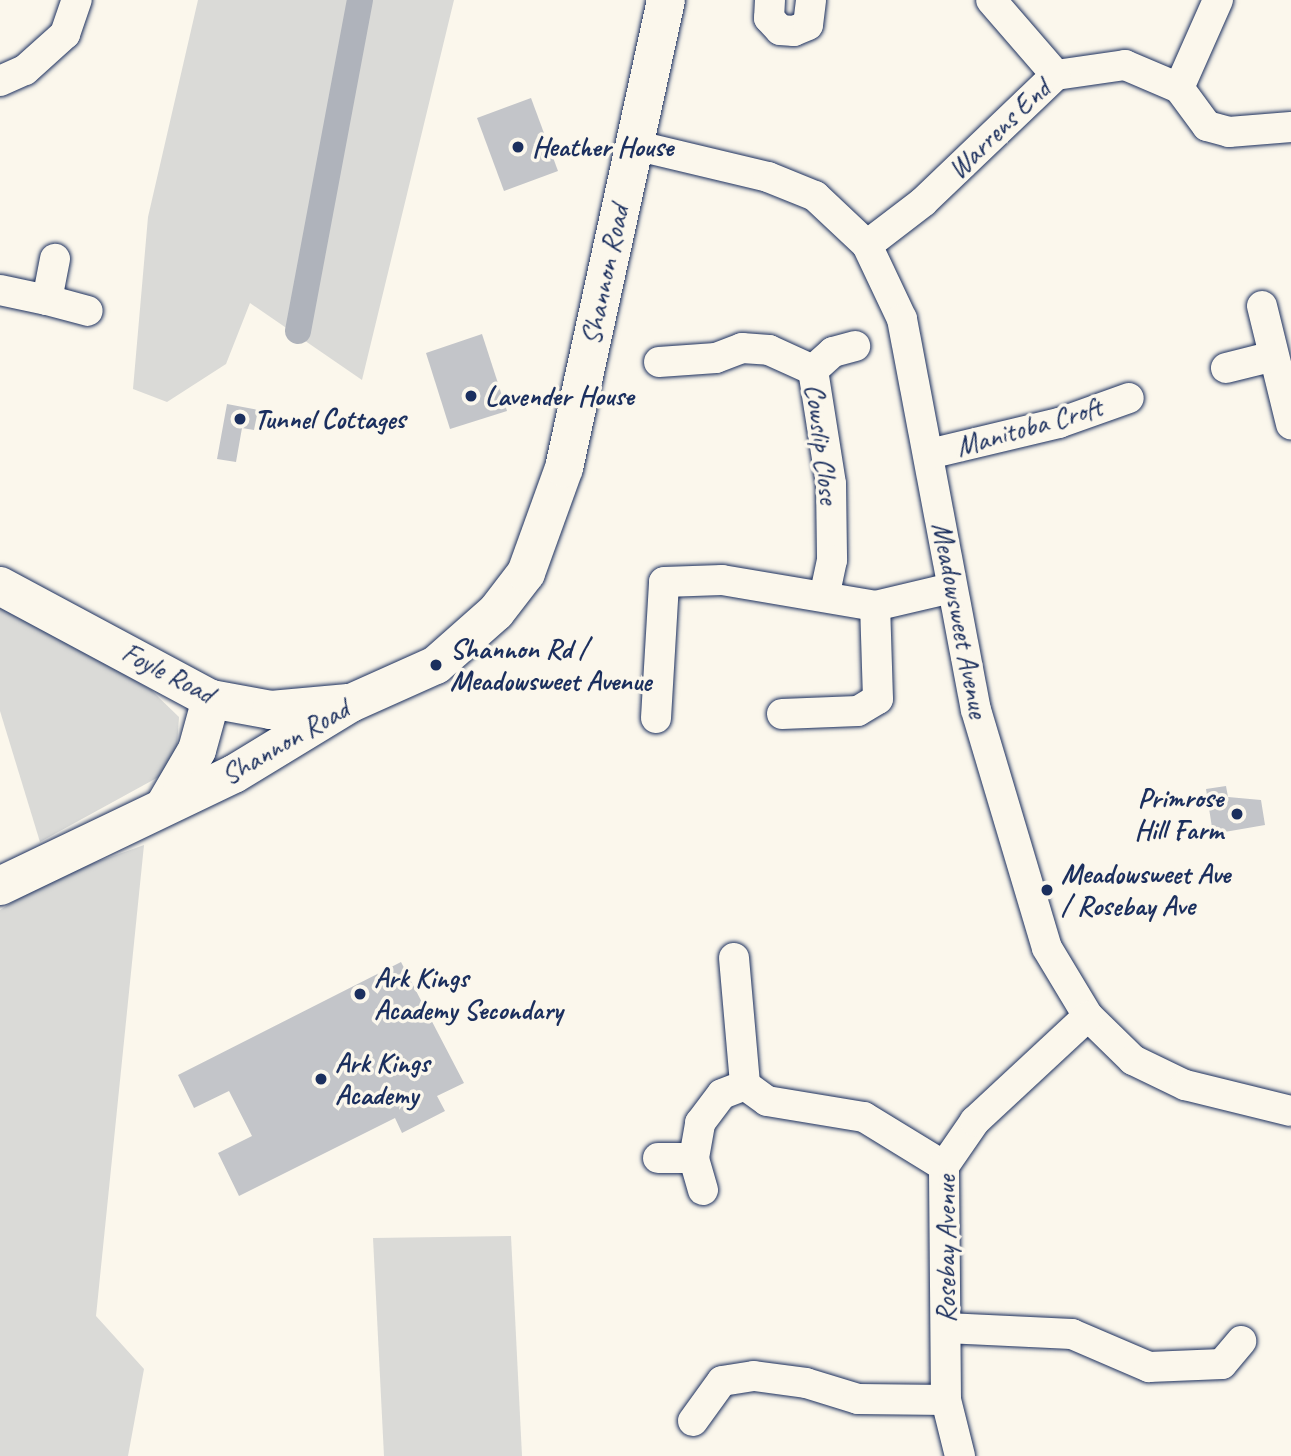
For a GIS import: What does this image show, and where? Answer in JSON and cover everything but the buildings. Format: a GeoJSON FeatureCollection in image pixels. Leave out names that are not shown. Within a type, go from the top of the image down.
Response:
{"type":"FeatureCollection","features":[{"type":"Feature","properties":{"kind":"street"},"geometry":{"type":"LineString","coordinates":[[0,81],[25,70],[65,34],[77,0]]}},
{"type":"Feature","properties":{"kind":"street","name":"Shannon Road"},"geometry":{"type":"LineString","coordinates":[[0,886],[166,803],[234,774],[351,703],[436,665],[496,612],[526,573],[564,468],[666,0]]}},
{"type":"Feature","properties":{"kind":"street"},"geometry":{"type":"LineString","coordinates":[[770,0],[769,18],[780,30],[794,31],[808,25],[811,0]]}},
{"type":"Feature","properties":{"kind":"street","name":"Warrens End"},"geometry":{"type":"LineString","coordinates":[[867,245],[923,202],[1056,75],[991,0]]}},
{"type":"Feature","properties":{"kind":"street"},"geometry":{"type":"LineString","coordinates":[[1179,88],[1218,0]]}},
{"type":"Feature","properties":{"kind":"street"},"geometry":{"type":"LineString","coordinates":[[1056,75],[1125,65],[1179,88],[1206,126],[1229,132],[1291,127]]}},
{"type":"Feature","properties":{"kind":"street","name":"Meadowsweet Avenue"},"geometry":{"type":"LineString","coordinates":[[634,145],[768,177],[815,197],[867,245],[902,319],[976,710],[1047,947],[1088,1016],[1133,1060],[1158,1074],[1291,1111]]}},
{"type":"Feature","properties":{"kind":"street"},"geometry":{"type":"LineString","coordinates":[[47,300],[55,259]]}},
{"type":"Feature","properties":{"kind":"street"},"geometry":{"type":"LineString","coordinates":[[0,290],[88,311]]}},
{"type":"Feature","properties":{"kind":"street"},"geometry":{"type":"LineString","coordinates":[[1262,306],[1291,424]]}},
{"type":"Feature","properties":{"kind":"street"},"geometry":{"type":"LineString","coordinates":[[813,370],[833,352],[855,346]]}},
{"type":"Feature","properties":{"kind":"street","name":"Cowslip Close"},"geometry":{"type":"LineString","coordinates":[[659,362],[716,358],[742,348],[769,350],[813,370],[831,484],[832,560],[825,594]]}},
{"type":"Feature","properties":{"kind":"street"},"geometry":{"type":"LineString","coordinates":[[1226,368],[1274,356]]}},
{"type":"Feature","properties":{"kind":"street","name":"Manitoba Croft"},"geometry":{"type":"LineString","coordinates":[[929,454],[1059,423],[1129,398]]}},
{"type":"Feature","properties":{"kind":"street"},"geometry":{"type":"LineString","coordinates":[[656,718],[664,582],[722,580],[825,594],[875,606],[952,588]]}},
{"type":"Feature","properties":{"kind":"street","name":"Foyle Road"},"geometry":{"type":"LineString","coordinates":[[0,586],[211,699],[271,709],[351,703]]}},
{"type":"Feature","properties":{"kind":"street"},"geometry":{"type":"LineString","coordinates":[[782,714],[858,711],[878,699],[875,606]]}},
{"type":"Feature","properties":{"kind":"street","name":"Shannon Road"},"geometry":{"type":"LineString","coordinates":[[166,803],[188,766],[211,699]]}},
{"type":"Feature","properties":{"kind":"street"},"geometry":{"type":"LineString","coordinates":[[269,754],[271,709]]}},
{"type":"Feature","properties":{"kind":"street"},"geometry":{"type":"LineString","coordinates":[[188,766],[234,774]]}},
{"type":"Feature","properties":{"kind":"street"},"geometry":{"type":"LineString","coordinates":[[734,958],[745,1085],[767,1101],[864,1117],[944,1166]]}},
{"type":"Feature","properties":{"kind":"street","name":"Rosebay Avenue"},"geometry":{"type":"LineString","coordinates":[[960,1456],[946,1400],[946,1328],[940,1256],[944,1166],[975,1121],[1088,1016]]}},
{"type":"Feature","properties":{"kind":"street"},"geometry":{"type":"LineString","coordinates":[[703,1190],[694,1158],[706,1107],[745,1085]]}},
{"type":"Feature","properties":{"kind":"street"},"geometry":{"type":"LineString","coordinates":[[658,1158],[694,1158]]}},
{"type":"Feature","properties":{"kind":"street"},"geometry":{"type":"LineString","coordinates":[[946,1328],[1072,1334],[1149,1367],[1222,1364],[1241,1341]]}},
{"type":"Feature","properties":{"kind":"street"},"geometry":{"type":"LineString","coordinates":[[693,1421],[722,1381],[754,1376],[806,1383],[858,1399],[946,1400]]}},
{"type":"Feature","properties":{"kind":"shaded area"},"geometry":{"type":"Polygon","coordinates":[[[198,0],[454,0],[362,380],[250,303],[226,364],[167,402],[133,389],[148,217],[198,0]]]}},
{"type":"Feature","properties":{"kind":"shaded area"},"geometry":{"type":"Polygon","coordinates":[[[0,602],[150,689],[179,717],[177,746],[164,774],[40,842],[0,711],[0,602]]]}},
{"type":"Feature","properties":{"kind":"shaded area"},"geometry":{"type":"Polygon","coordinates":[[[144,845],[96,1316],[144,1369],[128,1456],[0,1456],[0,910],[52,878],[144,845]]]}},
{"type":"Feature","properties":{"kind":"shaded area"},"geometry":{"type":"Polygon","coordinates":[[[511,1236],[522,1456],[384,1456],[373,1238],[511,1236]]]}},
{"type":"Feature","properties":{"kind":"waterway"},"geometry":{"type":"LineString","coordinates":[[298,331],[360,0]]}},
{"type":"Feature","properties":{"kind":"place","name":"Heather House"},"geometry":{"type":"Point","coordinates":[518,147]}},
{"type":"Feature","properties":{"kind":"place","name":"Lavender House"},"geometry":{"type":"Point","coordinates":[471,396]}},
{"type":"Feature","properties":{"kind":"place","name":"Tunnel Cottages"},"geometry":{"type":"Point","coordinates":[240,419]}},
{"type":"Feature","properties":{"kind":"place","name":"Shannon Rd / Meadowsweet Avenue"},"geometry":{"type":"Point","coordinates":[436,665]}},
{"type":"Feature","properties":{"kind":"place","name":"Primrose Hill Farm"},"geometry":{"type":"Point","coordinates":[1237,814]}},
{"type":"Feature","properties":{"kind":"place","name":"Meadowsweet Ave / Rosebay Ave"},"geometry":{"type":"Point","coordinates":[1047,890]}},
{"type":"Feature","properties":{"kind":"place","name":"Ark Kings Academy Secondary"},"geometry":{"type":"Point","coordinates":[360,994]}},
{"type":"Feature","properties":{"kind":"place","name":"Ark Kings Academy"},"geometry":{"type":"Point","coordinates":[321,1079]}}]}
